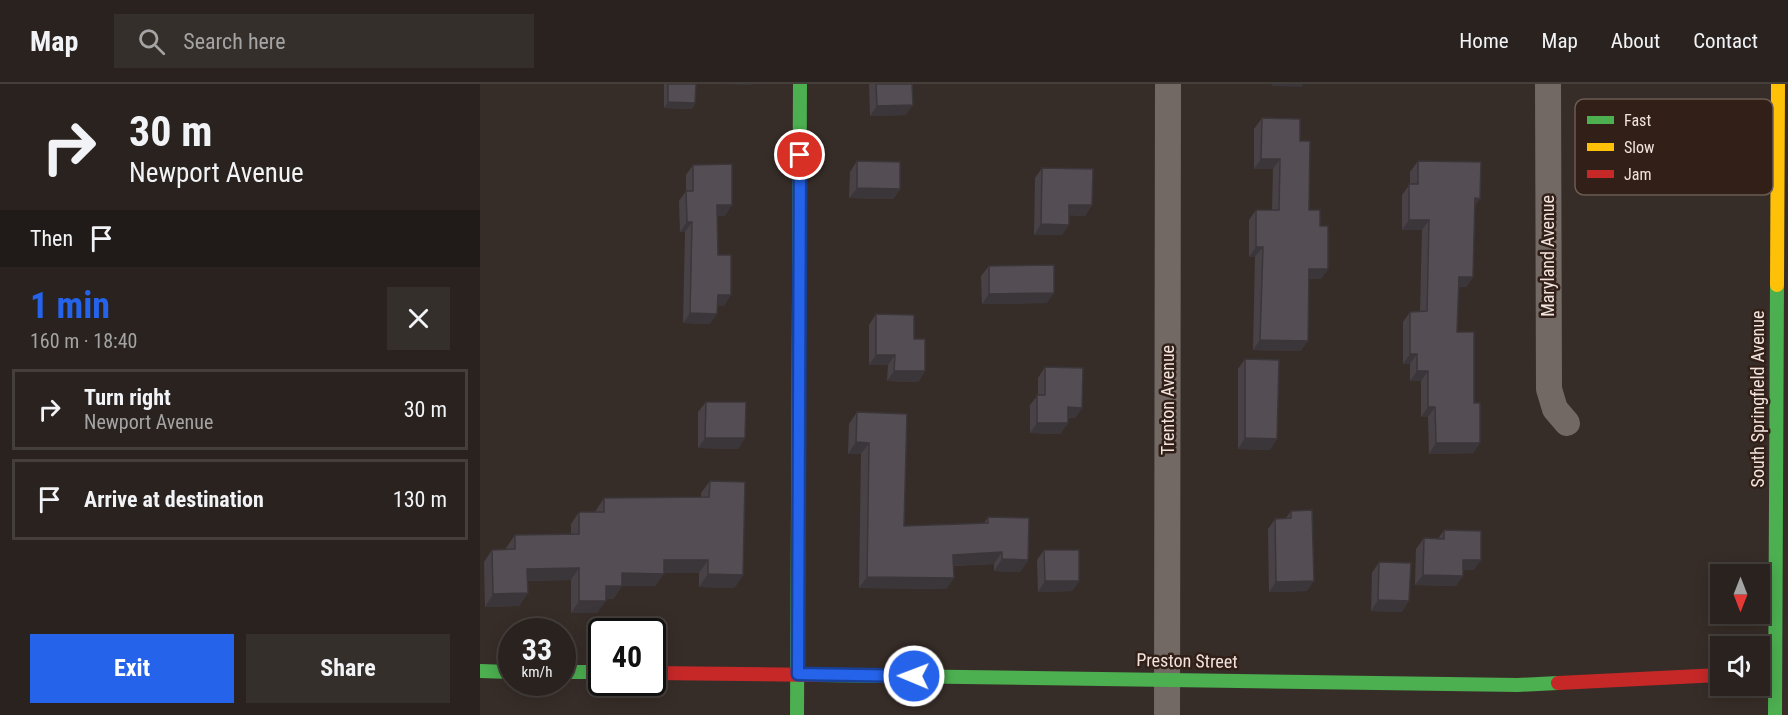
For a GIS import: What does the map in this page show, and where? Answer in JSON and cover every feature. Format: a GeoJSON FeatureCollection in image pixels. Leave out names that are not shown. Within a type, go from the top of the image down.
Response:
{"type":"FeatureCollection","features":[{"type":"Feature","properties":{"kind":"street"},"geometry":{"type":"LineString","coordinates":[[797,715],[800,84]]}},
{"type":"Feature","properties":{"kind":"street","name":"Trenton Avenue"},"geometry":{"type":"LineString","coordinates":[[1167,715],[1168,84]]}},
{"type":"Feature","properties":{"kind":"street","name":"Maryland Avenue"},"geometry":{"type":"LineString","coordinates":[[1548,84],[1549,389],[1555,409],[1567,423]]}},
{"type":"Feature","properties":{"kind":"street","name":"South Springfield Avenue"},"geometry":{"type":"LineString","coordinates":[[1775,715],[1781,672],[1778,84]]}},
{"type":"Feature","properties":{"kind":"street"},"geometry":{"type":"LineString","coordinates":[[480,671],[498,672]]}},
{"type":"Feature","properties":{"kind":"street","name":"Preston Street"},"geometry":{"type":"LineString","coordinates":[[666,673],[1518,685],[1710,675]]}},
{"type":"Feature","properties":{"kind":"building"},"geometry":{"type":"Polygon","coordinates":[[[668,84],[696,84],[695,103],[668,102],[668,84]]]}},
{"type":"Feature","properties":{"kind":"building"},"geometry":{"type":"Polygon","coordinates":[[[876,84],[912,84],[913,105],[877,106],[876,84]]]}},
{"type":"Feature","properties":{"kind":"building"},"geometry":{"type":"Polygon","coordinates":[[[1262,118],[1300,119],[1300,141],[1310,141],[1309,210],[1320,210],[1320,226],[1328,226],[1328,269],[1309,269],[1308,341],[1260,340],[1263,247],[1256,247],[1256,210],[1279,210],[1280,159],[1261,159],[1262,118]]]}},
{"type":"Feature","properties":{"kind":"building"},"geometry":{"type":"Polygon","coordinates":[[[857,161],[900,162],[900,189],[857,188],[857,161]]]}},
{"type":"Feature","properties":{"kind":"building"},"geometry":{"type":"Polygon","coordinates":[[[1418,161],[1481,162],[1480,199],[1475,198],[1473,277],[1459,277],[1457,332],[1474,332],[1474,403],[1480,403],[1480,443],[1436,443],[1435,407],[1428,407],[1428,371],[1417,371],[1417,354],[1410,354],[1410,312],[1427,311],[1429,220],[1409,220],[1409,184],[1418,184],[1418,161]]]}},
{"type":"Feature","properties":{"kind":"building"},"geometry":{"type":"Polygon","coordinates":[[[732,164],[732,205],[717,205],[718,255],[731,255],[731,295],[718,295],[717,314],[690,313],[692,222],[687,222],[686,191],[693,191],[693,165],[732,164]]]}},
{"type":"Feature","properties":{"kind":"building"},"geometry":{"type":"Polygon","coordinates":[[[1042,168],[1093,169],[1092,205],[1069,205],[1069,225],[1041,224],[1042,168]]]}},
{"type":"Feature","properties":{"kind":"building"},"geometry":{"type":"Polygon","coordinates":[[[1054,265],[1054,293],[989,294],[989,266],[1054,265]]]}},
{"type":"Feature","properties":{"kind":"building"},"geometry":{"type":"Polygon","coordinates":[[[876,314],[914,315],[914,339],[925,339],[925,371],[894,371],[895,355],[876,355],[876,314]]]}},
{"type":"Feature","properties":{"kind":"building"},"geometry":{"type":"Polygon","coordinates":[[[1245,359],[1279,360],[1277,439],[1245,438],[1245,359]]]}},
{"type":"Feature","properties":{"kind":"building"},"geometry":{"type":"Polygon","coordinates":[[[1045,367],[1083,368],[1082,408],[1068,407],[1068,423],[1037,423],[1037,395],[1045,395],[1045,367]]]}},
{"type":"Feature","properties":{"kind":"building"},"geometry":{"type":"Polygon","coordinates":[[[706,402],[746,402],[745,438],[705,438],[706,402]]]}},
{"type":"Feature","properties":{"kind":"building"},"geometry":{"type":"Polygon","coordinates":[[[857,412],[907,414],[904,526],[988,523],[988,517],[1029,518],[1028,560],[1002,559],[1002,552],[953,555],[954,578],[867,577],[869,443],[856,442],[857,412]]]}},
{"type":"Feature","properties":{"kind":"building"},"geometry":{"type":"Polygon","coordinates":[[[710,481],[745,482],[743,575],[708,574],[708,560],[664,560],[664,574],[622,573],[622,586],[606,586],[606,601],[579,601],[579,568],[527,569],[528,593],[493,594],[492,550],[515,549],[515,535],[579,534],[579,512],[604,512],[604,498],[709,497],[710,481]]]}},
{"type":"Feature","properties":{"kind":"building"},"geometry":{"type":"Polygon","coordinates":[[[1312,510],[1314,581],[1276,582],[1275,519],[1291,518],[1291,511],[1312,510]]]}},
{"type":"Feature","properties":{"kind":"building"},"geometry":{"type":"Polygon","coordinates":[[[1444,530],[1481,531],[1481,560],[1463,560],[1463,576],[1423,575],[1424,538],[1444,539],[1444,530]]]}},
{"type":"Feature","properties":{"kind":"building"},"geometry":{"type":"Polygon","coordinates":[[[1044,550],[1079,550],[1079,581],[1045,581],[1044,550]]]}},
{"type":"Feature","properties":{"kind":"building"},"geometry":{"type":"Polygon","coordinates":[[[1379,562],[1411,563],[1409,601],[1378,600],[1379,562]]]}},
{"type":"Feature","properties":{"kind":"traffic: fast"},"geometry":{"type":"LineString","coordinates":[[797,715],[800,84]]}},
{"type":"Feature","properties":{"kind":"traffic: fast"},"geometry":{"type":"LineString","coordinates":[[1775,715],[1777,285]]}},
{"type":"Feature","properties":{"kind":"traffic: fast"},"geometry":{"type":"LineString","coordinates":[[480,671],[498,672]]}},
{"type":"Feature","properties":{"kind":"traffic: fast"},"geometry":{"type":"LineString","coordinates":[[576,672],[588,672]]}},
{"type":"Feature","properties":{"kind":"traffic: fast"},"geometry":{"type":"LineString","coordinates":[[819,675],[1518,685],[1558,683]]}},
{"type":"Feature","properties":{"kind":"traffic: slow"},"geometry":{"type":"LineString","coordinates":[[1777,285],[1778,84]]}},
{"type":"Feature","properties":{"kind":"traffic: jam"},"geometry":{"type":"LineString","coordinates":[[666,673],[819,675]]}},
{"type":"Feature","properties":{"kind":"traffic: jam"},"geometry":{"type":"LineString","coordinates":[[1558,683],[1710,675]]}},
{"type":"Feature","properties":{"kind":"route"},"geometry":{"type":"LineString","coordinates":[[800,155],[798,674],[914,676]]}}]}
